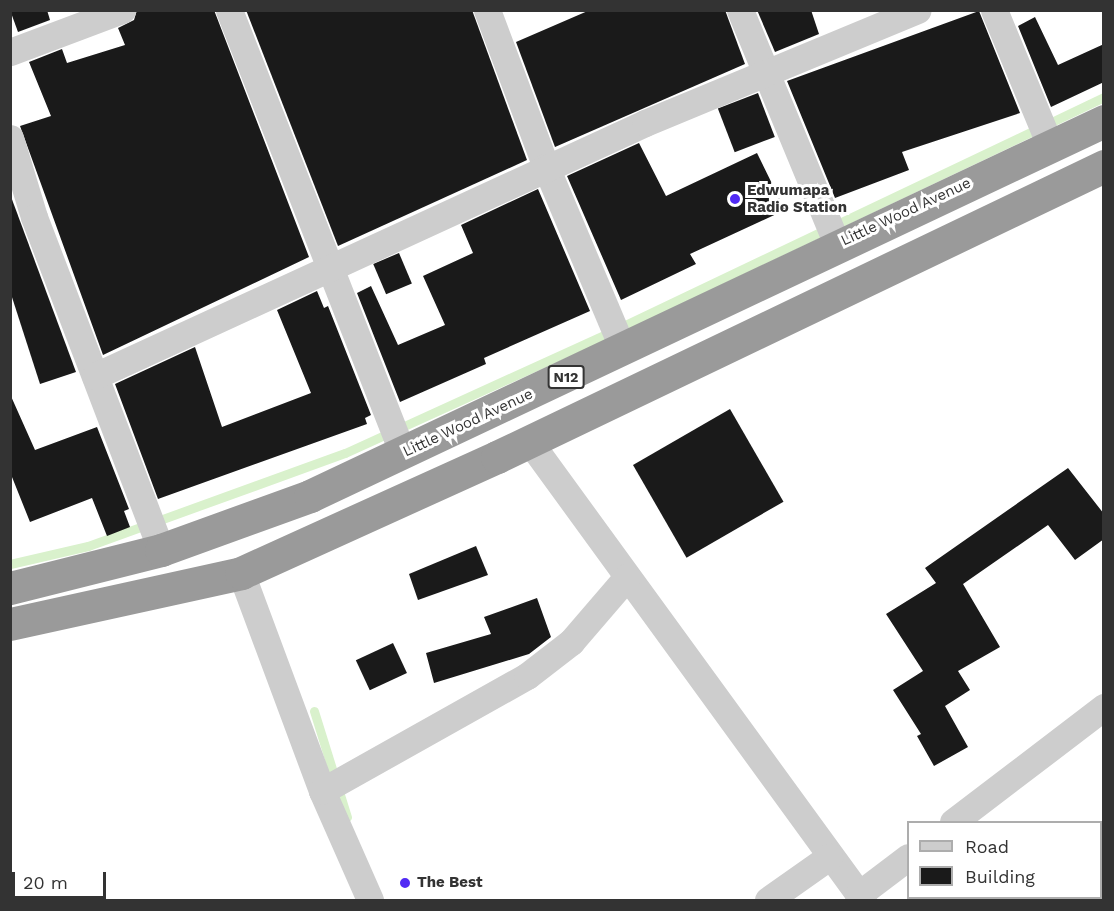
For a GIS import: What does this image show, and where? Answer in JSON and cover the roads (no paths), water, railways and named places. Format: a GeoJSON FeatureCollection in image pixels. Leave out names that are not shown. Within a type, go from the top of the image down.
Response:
{"type":"FeatureCollection","features":[{"type":"Feature","properties":{"kind":"highway","name":"Little Wood Avenue"},"geometry":{"type":"LineString","coordinates":[[10,588],[161,550],[241,523],[403,454],[837,244],[1104,121]]}},
{"type":"Feature","properties":{"kind":"highway"},"geometry":{"type":"LineString","coordinates":[[10,624],[241,573],[529,441],[1104,166]]}},
{"type":"Feature","properties":{"kind":"street"},"geometry":{"type":"LineString","coordinates":[[10,52],[122,10]]}},
{"type":"Feature","properties":{"kind":"street"},"geometry":{"type":"LineString","coordinates":[[229,10],[403,454]]}},
{"type":"Feature","properties":{"kind":"street"},"geometry":{"type":"LineString","coordinates":[[487,10],[546,167],[623,349]]}},
{"type":"Feature","properties":{"kind":"street"},"geometry":{"type":"LineString","coordinates":[[740,10],[837,244]]}},
{"type":"Feature","properties":{"kind":"street"},"geometry":{"type":"LineString","coordinates":[[94,376],[546,167],[918,10]]}},
{"type":"Feature","properties":{"kind":"street"},"geometry":{"type":"LineString","coordinates":[[994,10],[1050,145]]}},
{"type":"Feature","properties":{"kind":"street"},"geometry":{"type":"LineString","coordinates":[[10,138],[34,217],[161,550]]}},
{"type":"Feature","properties":{"kind":"street"},"geometry":{"type":"LineString","coordinates":[[529,441],[861,898],[907,858]]}},
{"type":"Feature","properties":{"kind":"street"},"geometry":{"type":"LineString","coordinates":[[241,573],[322,791],[370,900]]}},
{"type":"Feature","properties":{"kind":"street"},"geometry":{"type":"LineString","coordinates":[[322,791],[527,676],[571,642],[627,577]]}},
{"type":"Feature","properties":{"kind":"street"},"geometry":{"type":"LineString","coordinates":[[954,821],[1104,707]]}},
{"type":"Feature","properties":{"kind":"street"},"geometry":{"type":"LineString","coordinates":[[768,900],[829,857]]}},
{"type":"Feature","properties":{"kind":"waterway"},"geometry":{"type":"LineString","coordinates":[[10,564],[88,546],[345,453],[604,335],[1104,97]]}},
{"type":"Feature","properties":{"kind":"waterway"},"geometry":{"type":"LineString","coordinates":[[314,711],[347,817]]}},
{"type":"Feature","properties":{"kind":"place","name":"Edwumapa Radio Station"},"geometry":{"type":"Point","coordinates":[735,199]}},
{"type":"Feature","properties":{"kind":"place","name":"The Best"},"geometry":{"type":"Point","coordinates":[405,883]}}]}
